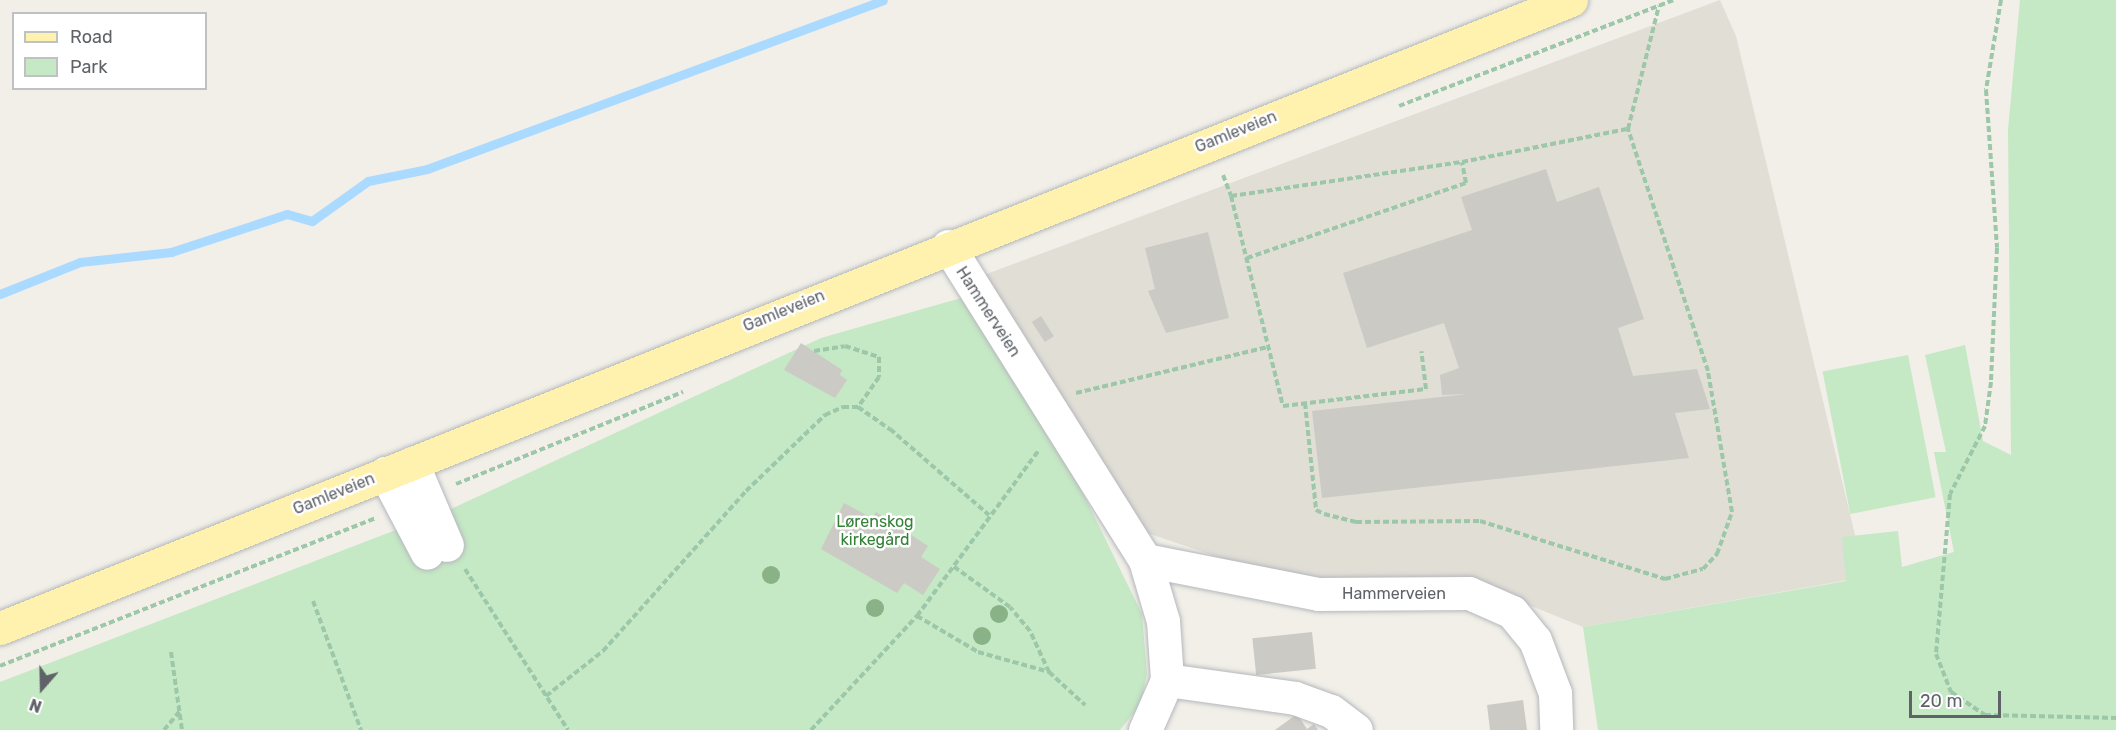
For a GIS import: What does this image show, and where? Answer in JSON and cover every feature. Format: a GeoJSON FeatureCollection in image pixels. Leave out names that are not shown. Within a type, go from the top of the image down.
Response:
{"type":"FeatureCollection","features":[{"type":"Feature","properties":{"kind":"main road","name":"Gamleveien"},"geometry":{"type":"LineString","coordinates":[[0,627],[948,246],[1570,0]]}},
{"type":"Feature","properties":{"kind":"street","name":"Hammerveien"},"geometry":{"type":"LineString","coordinates":[[948,246],[1144,560],[1163,621],[1167,680],[1145,730]]}},
{"type":"Feature","properties":{"kind":"street"},"geometry":{"type":"LineString","coordinates":[[399,468],[437,549]]}},
{"type":"Feature","properties":{"kind":"street","name":"Hammerveien"},"geometry":{"type":"LineString","coordinates":[[1144,560],[1318,594],[1469,593],[1512,612],[1535,640],[1555,693],[1556,730]]}},
{"type":"Feature","properties":{"kind":"street"},"geometry":{"type":"LineString","coordinates":[[1167,680],[1295,698],[1331,711],[1356,730]]}},
{"type":"Feature","properties":{"kind":"path"},"geometry":{"type":"LineString","coordinates":[[2001,0],[1986,90],[1997,248],[1991,381],[1984,426],[1950,494],[1936,654],[1951,692],[1985,716],[2116,718]]}},
{"type":"Feature","properties":{"kind":"path"},"geometry":{"type":"LineString","coordinates":[[1305,404],[1316,510],[1324,514],[1356,522],[1480,522],[1665,579],[1703,569],[1717,554],[1732,512],[1708,370],[1628,129],[1659,6]]}},
{"type":"Feature","properties":{"kind":"path"},"geometry":{"type":"LineString","coordinates":[[1231,196],[1461,162],[1628,129]]}},
{"type":"Feature","properties":{"kind":"path"},"geometry":{"type":"LineString","coordinates":[[1247,258],[1466,183],[1461,162]]}},
{"type":"Feature","properties":{"kind":"path"},"geometry":{"type":"LineString","coordinates":[[1223,175],[1231,196],[1283,406],[1426,389],[1421,351]]}},
{"type":"Feature","properties":{"kind":"path"},"geometry":{"type":"LineString","coordinates":[[546,696],[603,651],[746,491],[825,415],[858,407],[879,377],[879,357],[845,346],[814,351]]}},
{"type":"Feature","properties":{"kind":"path"},"geometry":{"type":"LineString","coordinates":[[811,730],[917,616],[989,515],[1053,411],[1268,347]]}},
{"type":"Feature","properties":{"kind":"path"},"geometry":{"type":"LineString","coordinates":[[858,407],[989,515]]}},
{"type":"Feature","properties":{"kind":"path"},"geometry":{"type":"LineString","coordinates":[[437,549],[546,696],[568,730]]}},
{"type":"Feature","properties":{"kind":"path"},"geometry":{"type":"LineString","coordinates":[[953,566],[1010,607],[1030,631],[1049,672],[1085,705]]}},
{"type":"Feature","properties":{"kind":"path"},"geometry":{"type":"LineString","coordinates":[[314,601],[361,730]]}},
{"type":"Feature","properties":{"kind":"path"},"geometry":{"type":"LineString","coordinates":[[917,616],[978,652],[1049,672]]}},
{"type":"Feature","properties":{"kind":"path"},"geometry":{"type":"LineString","coordinates":[[171,652],[182,730]]}},
{"type":"Feature","properties":{"kind":"path"},"geometry":{"type":"LineString","coordinates":[[164,730],[180,711]]}},
{"type":"Feature","properties":{"kind":"shaded area"},"geometry":{"type":"Polygon","coordinates":[[[1720,0],[1736,36],[1865,577],[1583,627],[1472,582],[1320,579],[1230,561],[1147,533],[984,275],[1720,0]]]}},
{"type":"Feature","properties":{"kind":"green space"},"geometry":{"type":"Polygon","coordinates":[[[2020,0],[2116,0],[2116,730],[1598,730],[1583,627],[1846,581],[1842,537],[1898,531],[1902,567],[1954,552],[1934,452],[1946,452],[1925,355],[1965,345],[1983,441],[2011,455],[2008,130],[2020,0]]]}},
{"type":"Feature","properties":{"kind":"green space","name":"Lørenskog kirkegård"},"geometry":{"type":"Polygon","coordinates":[[[961,298],[1077,481],[1142,614],[1147,674],[1140,705],[1120,730],[0,730],[0,682],[453,508],[821,338],[961,298]]]}},
{"type":"Feature","properties":{"kind":"green space"},"geometry":{"type":"Polygon","coordinates":[[[1908,355],[1936,497],[1850,514],[1823,372],[1908,355]]]}},
{"type":"Feature","properties":{"kind":"building"},"geometry":{"type":"Polygon","coordinates":[[[1546,169],[1557,202],[1599,187],[1644,319],[1618,328],[1633,376],[1697,369],[1710,409],[1675,413],[1689,458],[1322,498],[1312,411],[1468,394],[1442,395],[1440,375],[1459,368],[1444,323],[1367,348],[1343,273],[1472,230],[1461,197],[1546,169]]]}},
{"type":"Feature","properties":{"kind":"building"},"geometry":{"type":"Polygon","coordinates":[[[1208,232],[1229,318],[1166,333],[1148,291],[1155,289],[1145,248],[1208,232]]]}},
{"type":"Feature","properties":{"kind":"building"},"geometry":{"type":"Polygon","coordinates":[[[1041,316],[1054,336],[1045,342],[1032,322],[1041,316]]]}},
{"type":"Feature","properties":{"kind":"building"},"geometry":{"type":"Polygon","coordinates":[[[801,343],[842,370],[840,375],[847,380],[835,398],[784,370],[801,343]]]}},
{"type":"Feature","properties":{"kind":"building"},"geometry":{"type":"Polygon","coordinates":[[[844,503],[872,518],[876,512],[928,546],[921,557],[940,569],[923,595],[904,583],[897,593],[821,549],[844,503]]]}},
{"type":"Feature","properties":{"kind":"building"},"geometry":{"type":"Polygon","coordinates":[[[1312,632],[1316,669],[1256,675],[1252,638],[1312,632]]]}},
{"type":"Feature","properties":{"kind":"building"},"geometry":{"type":"Polygon","coordinates":[[[1523,700],[1527,730],[1490,730],[1487,705],[1523,700]]]}},
{"type":"Feature","properties":{"kind":"building"},"geometry":{"type":"Polygon","coordinates":[[[1297,714],[1307,729],[1314,724],[1318,730],[1275,730],[1297,714]]]}},
{"type":"Feature","properties":{"kind":"waterway"},"geometry":{"type":"LineString","coordinates":[[0,294],[80,262],[171,252],[287,214],[312,221],[368,181],[427,169],[883,0]]}}]}
